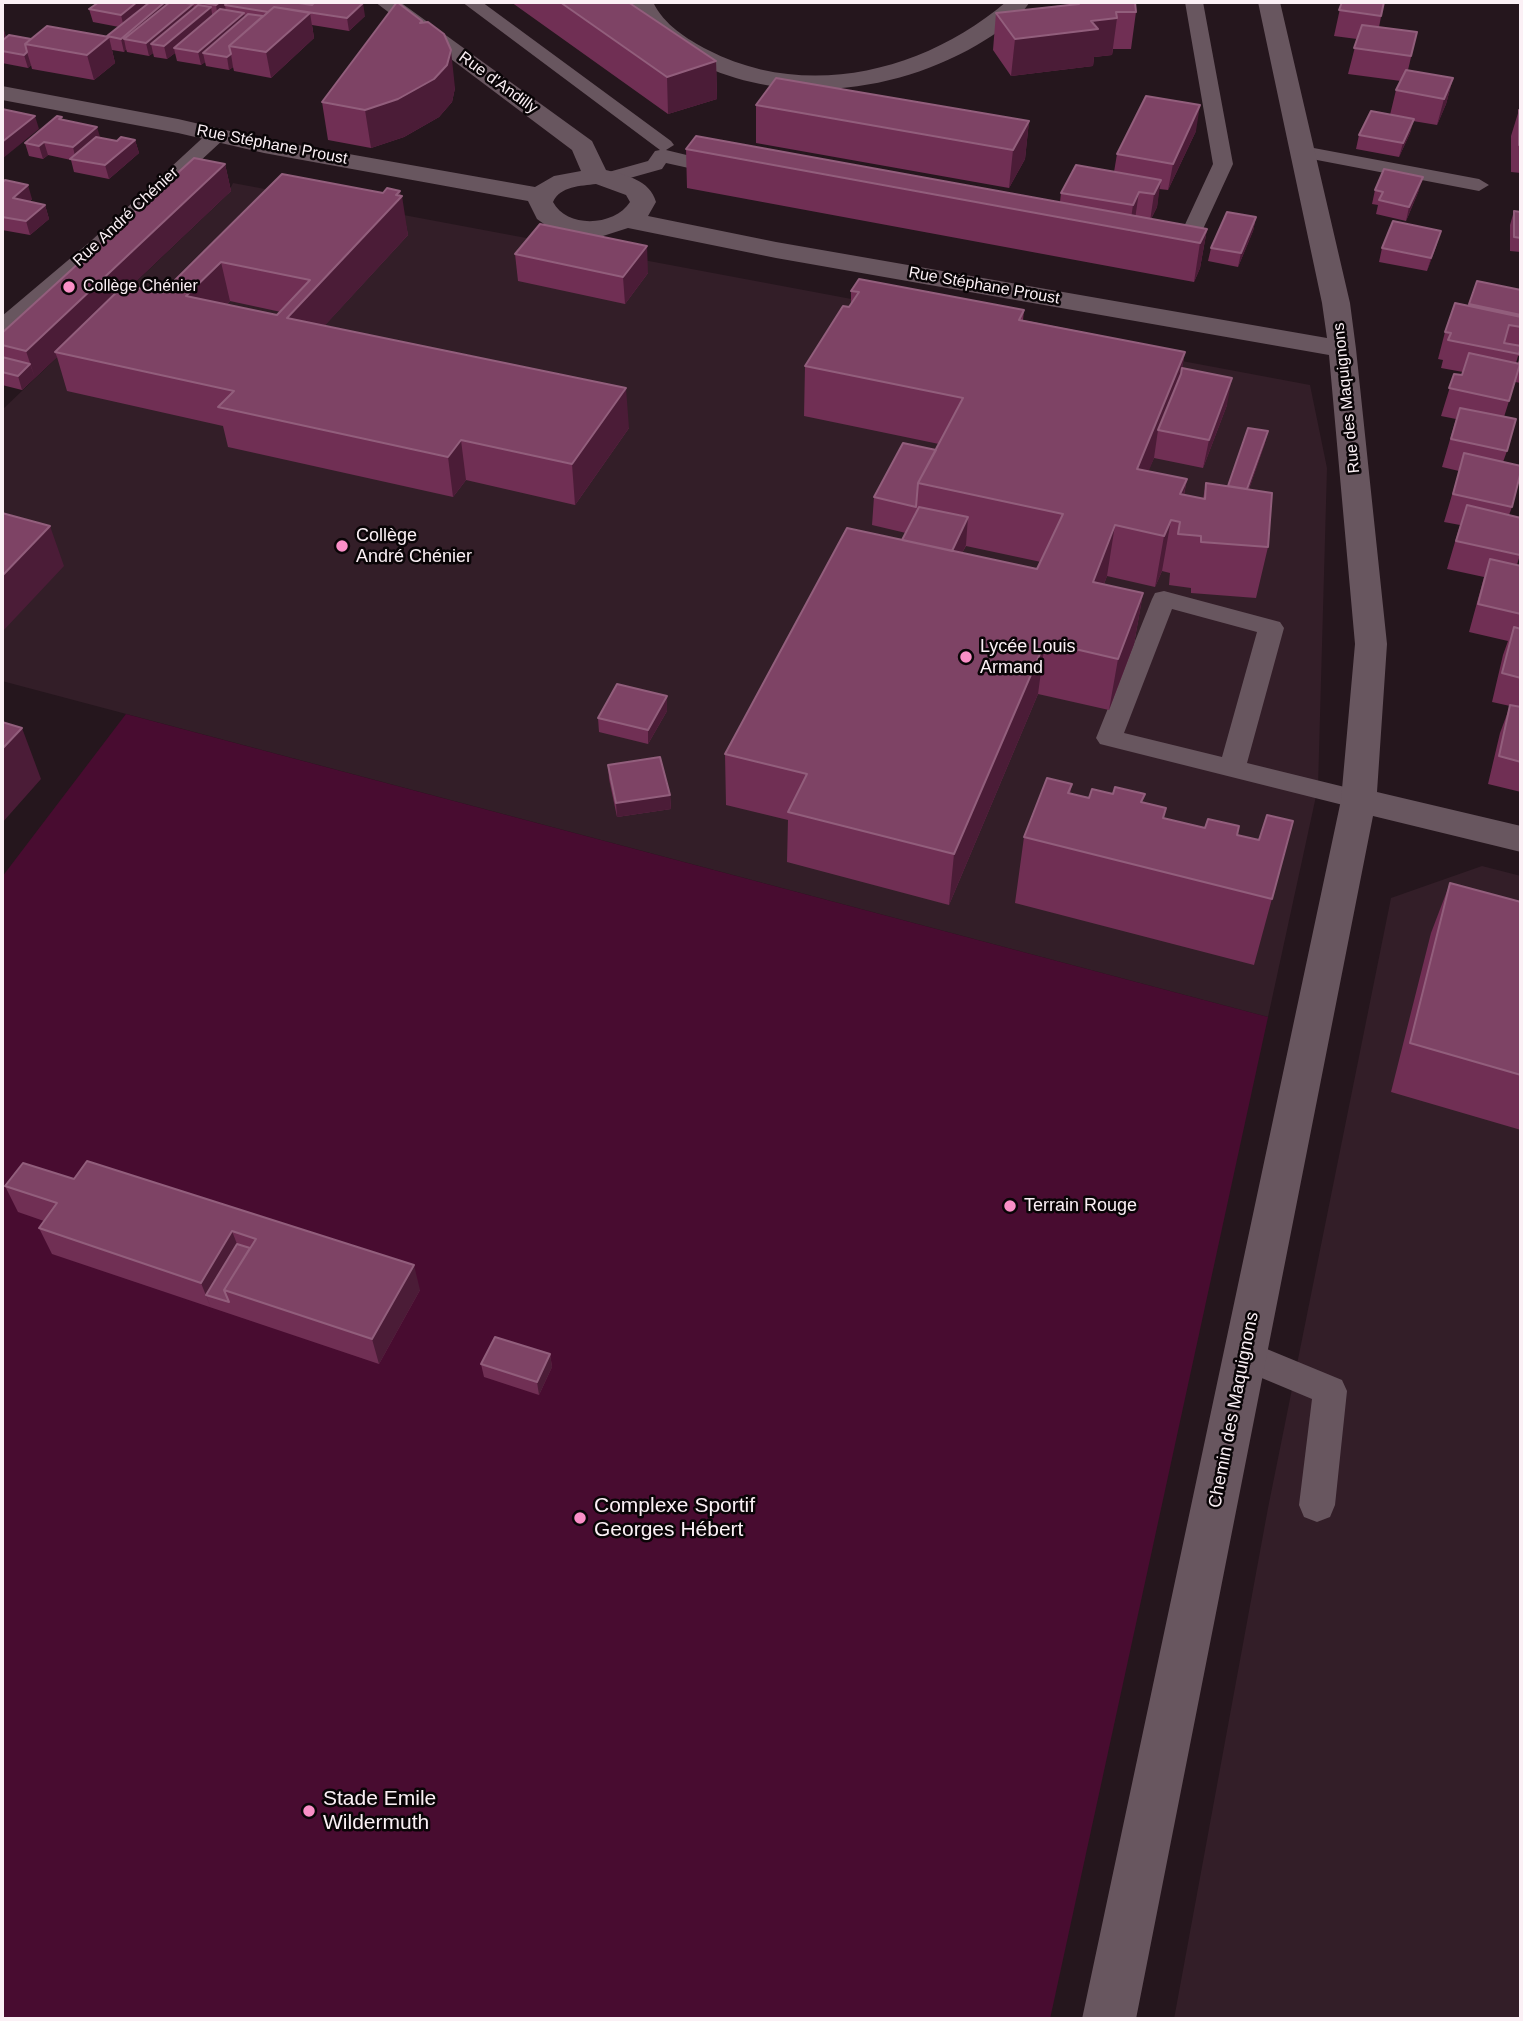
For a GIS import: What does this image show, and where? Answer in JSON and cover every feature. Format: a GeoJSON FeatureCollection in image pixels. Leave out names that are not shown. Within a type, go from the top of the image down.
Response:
{"type":"FeatureCollection","features":[{"type":"Feature","properties":{"kind":"street","name":"Rue d'Andilly"},"geometry":{"type":"LineString","coordinates":[[386,2],[583,146],[604,177]]}},
{"type":"Feature","properties":{"kind":"street"},"geometry":{"type":"LineString","coordinates":[[642,2],[669,36],[708,62],[763,79],[817,84],[874,79],[919,64],[1002,20],[1018,2]]}},
{"type":"Feature","properties":{"kind":"street","name":"Rue des Maquignons"},"geometry":{"type":"LineString","coordinates":[[1269,2],[1336,303],[1342,349],[1371,644],[1359,800]]}},
{"type":"Feature","properties":{"kind":"street","name":"Rue Stéphane Proust"},"geometry":{"type":"LineString","coordinates":[[2,93],[264,146],[542,196]]}},
{"type":"Feature","properties":{"kind":"street"},"geometry":{"type":"LineString","coordinates":[[604,177],[636,188],[642,196],[642,204],[637,213],[627,220],[597,228],[564,225],[543,212],[540,204],[542,196],[550,187],[562,181],[604,177]]}},
{"type":"Feature","properties":{"kind":"street","name":"Rue Stéphane Proust"},"geometry":{"type":"LineString","coordinates":[[627,220],[789,252],[1342,349]]}},
{"type":"Feature","properties":{"kind":"street"},"geometry":{"type":"LineString","coordinates":[[1359,800],[1521,839]]}},
{"type":"Feature","properties":{"kind":"street","name":"Chemin des Maquignons"},"geometry":{"type":"LineString","coordinates":[[1110,2019],[1359,800]]}},
{"type":"Feature","properties":{"kind":"lane"},"geometry":{"type":"LineString","coordinates":[[471,2],[664,145]]}},
{"type":"Feature","properties":{"kind":"lane"},"geometry":{"type":"LineString","coordinates":[[1155,248],[1182,253],[1223,164],[1194,2]]}},
{"type":"Feature","properties":{"kind":"lane","name":"Rue André Chénier"},"geometry":{"type":"LineString","coordinates":[[2,326],[99,244],[217,135]]}},
{"type":"Feature","properties":{"kind":"lane"},"geometry":{"type":"LineString","coordinates":[[1303,152],[1479,185]]}},
{"type":"Feature","properties":{"kind":"lane"},"geometry":{"type":"LineString","coordinates":[[604,177],[655,165],[662,155],[687,163],[740,173]]}},
{"type":"Feature","properties":{"kind":"lane"},"geometry":{"type":"LineString","coordinates":[[1232,769],[1271,628],[1164,600],[1109,738],[1232,769],[1359,800]]}},
{"type":"Feature","properties":{"kind":"lane"},"geometry":{"type":"LineString","coordinates":[[1245,1355],[1330,1391],[1317,1505]]}},
{"type":"Feature","properties":{"kind":"shaded area"},"geometry":{"type":"Polygon","coordinates":[[[233,183],[1310,385],[1327,468],[1318,787],[1268,1017],[2,681],[2,410],[227,195],[233,183]]]}},
{"type":"Feature","properties":{"kind":"shaded area","name":"Complexe Sportif Georges Hébert"},"geometry":{"type":"Polygon","coordinates":[[[126,714],[1268,1017],[1050,2019],[2,2019],[2,877],[126,714]]]}},
{"type":"Feature","properties":{"kind":"shaded area"},"geometry":{"type":"Polygon","coordinates":[[[1482,866],[1521,876],[1521,2019],[1174,2019],[1268,1508],[1391,898],[1482,866]]]}},
{"type":"Feature","properties":{"kind":"building"},"geometry":{"type":"Polygon","coordinates":[[[99,2],[137,2],[121,15],[89,9],[99,2]]]}},
{"type":"Feature","properties":{"kind":"building"},"geometry":{"type":"Polygon","coordinates":[[[150,2],[165,2],[121,39],[107,36],[150,2]]]}},
{"type":"Feature","properties":{"kind":"building"},"geometry":{"type":"Polygon","coordinates":[[[170,2],[193,4],[146,43],[124,39],[170,2]]]}},
{"type":"Feature","properties":{"kind":"building"},"geometry":{"type":"Polygon","coordinates":[[[196,2],[220,2],[216,5],[196,2]]]}},
{"type":"Feature","properties":{"kind":"building"},"geometry":{"type":"Polygon","coordinates":[[[228,2],[292,2],[312,5],[315,2],[363,3],[347,18],[274,7],[268,12],[225,5],[228,2]]]}},
{"type":"Feature","properties":{"kind":"building"},"geometry":{"type":"Polygon","coordinates":[[[397,2],[422,21],[420,23],[428,22],[444,34],[451,50],[447,65],[434,79],[398,99],[365,110],[322,102],[397,2]]]}},
{"type":"Feature","properties":{"kind":"building"},"geometry":{"type":"Polygon","coordinates":[[[560,2],[628,2],[716,61],[667,77],[560,2]]]}},
{"type":"Feature","properties":{"kind":"building"},"geometry":{"type":"Polygon","coordinates":[[[1135,2],[1136,12],[1116,12],[1117,18],[1091,21],[1098,29],[1015,39],[996,13],[1079,4],[1135,2]]]}},
{"type":"Feature","properties":{"kind":"building"},"geometry":{"type":"Polygon","coordinates":[[[1342,2],[1384,2],[1381,16],[1339,10],[1342,2]]]}},
{"type":"Feature","properties":{"kind":"building"},"geometry":{"type":"Polygon","coordinates":[[[198,5],[211,7],[164,46],[151,44],[198,5]]]}},
{"type":"Feature","properties":{"kind":"building"},"geometry":{"type":"Polygon","coordinates":[[[274,7],[310,13],[266,52],[229,46],[274,7]]]}},
{"type":"Feature","properties":{"kind":"building"},"geometry":{"type":"Polygon","coordinates":[[[220,9],[244,13],[198,52],[174,48],[220,9]]]}},
{"type":"Feature","properties":{"kind":"building"},"geometry":{"type":"Polygon","coordinates":[[[248,14],[263,16],[229,46],[231,54],[227,57],[203,53],[248,14]]]}},
{"type":"Feature","properties":{"kind":"building"},"geometry":{"type":"Polygon","coordinates":[[[1362,25],[1417,32],[1411,56],[1354,48],[1362,25]]]}},
{"type":"Feature","properties":{"kind":"building"},"geometry":{"type":"Polygon","coordinates":[[[47,26],[109,37],[87,55],[25,44],[47,26]]]}},
{"type":"Feature","properties":{"kind":"building"},"geometry":{"type":"Polygon","coordinates":[[[9,35],[31,39],[25,44],[27,52],[24,55],[2,51],[2,41],[9,35]]]}},
{"type":"Feature","properties":{"kind":"building"},"geometry":{"type":"Polygon","coordinates":[[[1406,70],[1453,78],[1444,99],[1396,90],[1406,70]]]}},
{"type":"Feature","properties":{"kind":"building"},"geometry":{"type":"Polygon","coordinates":[[[776,78],[1029,121],[1013,150],[756,105],[776,78]]]}},
{"type":"Feature","properties":{"kind":"building"},"geometry":{"type":"Polygon","coordinates":[[[1146,96],[1200,105],[1173,164],[1117,154],[1146,96]]]}},
{"type":"Feature","properties":{"kind":"building"},"geometry":{"type":"Polygon","coordinates":[[[2,109],[35,116],[2,142],[2,109]]]}},
{"type":"Feature","properties":{"kind":"building"},"geometry":{"type":"Polygon","coordinates":[[[1521,110],[1521,146],[1519,145],[1521,110]]]}},
{"type":"Feature","properties":{"kind":"building"},"geometry":{"type":"Polygon","coordinates":[[[1371,111],[1414,119],[1403,143],[1359,135],[1371,111]]]}},
{"type":"Feature","properties":{"kind":"building"},"geometry":{"type":"Polygon","coordinates":[[[57,116],[62,117],[59,119],[97,127],[73,147],[44,142],[39,146],[25,143],[57,116]]]}},
{"type":"Feature","properties":{"kind":"building"},"geometry":{"type":"Polygon","coordinates":[[[696,136],[1207,229],[1200,243],[686,149],[696,136]]]}},
{"type":"Feature","properties":{"kind":"building"},"geometry":{"type":"Polygon","coordinates":[[[96,137],[117,141],[121,137],[135,140],[105,165],[70,159],[96,137]]]}},
{"type":"Feature","properties":{"kind":"building"},"geometry":{"type":"Polygon","coordinates":[[[194,158],[225,164],[26,351],[2,345],[2,333],[194,158]]]}},
{"type":"Feature","properties":{"kind":"building"},"geometry":{"type":"Polygon","coordinates":[[[1076,165],[1161,180],[1154,194],[1139,192],[1133,205],[1061,193],[1076,165]]]}},
{"type":"Feature","properties":{"kind":"building"},"geometry":{"type":"Polygon","coordinates":[[[1384,169],[1423,177],[1409,207],[1379,200],[1383,192],[1375,190],[1384,169]]]}},
{"type":"Feature","properties":{"kind":"building"},"geometry":{"type":"Polygon","coordinates":[[[282,174],[383,193],[387,188],[400,191],[396,195],[402,196],[287,318],[626,388],[572,464],[461,440],[448,457],[218,407],[234,391],[55,352],[124,285],[162,293],[282,174]],[[221,262],[186,296],[277,315],[310,280],[221,262]]]}},
{"type":"Feature","properties":{"kind":"building"},"geometry":{"type":"Polygon","coordinates":[[[5,180],[28,185],[13,198],[45,205],[26,221],[2,217],[2,183],[5,180]]]}},
{"type":"Feature","properties":{"kind":"building"},"geometry":{"type":"Polygon","coordinates":[[[1514,211],[1521,212],[1521,238],[1514,237],[1514,211]]]}},
{"type":"Feature","properties":{"kind":"building"},"geometry":{"type":"Polygon","coordinates":[[[1227,212],[1256,217],[1241,253],[1211,248],[1227,212]]]}},
{"type":"Feature","properties":{"kind":"building"},"geometry":{"type":"Polygon","coordinates":[[[1393,221],[1441,231],[1431,258],[1382,248],[1393,221]]]}},
{"type":"Feature","properties":{"kind":"building"},"geometry":{"type":"Polygon","coordinates":[[[540,224],[647,246],[623,277],[515,254],[540,224]]]}},
{"type":"Feature","properties":{"kind":"building"},"geometry":{"type":"Polygon","coordinates":[[[859,279],[1024,310],[1019,320],[1185,352],[1137,469],[1187,479],[1180,494],[1205,499],[1206,483],[1272,493],[1268,547],[1201,542],[1201,536],[1178,534],[1180,522],[1171,520],[1164,536],[1115,525],[1093,582],[1143,593],[1118,659],[1045,642],[954,854],[788,812],[807,774],[725,754],[847,528],[1037,569],[1063,514],[918,483],[963,398],[805,366],[843,306],[849,307],[859,292],[851,291],[859,279]]]}},
{"type":"Feature","properties":{"kind":"building"},"geometry":{"type":"Polygon","coordinates":[[[1477,281],[1521,290],[1521,315],[1469,304],[1477,281]]]}},
{"type":"Feature","properties":{"kind":"building"},"geometry":{"type":"Polygon","coordinates":[[[1455,303],[1521,317],[1521,327],[1509,325],[1504,343],[1521,346],[1519,354],[1448,340],[1451,333],[1445,332],[1455,303]]]}},
{"type":"Feature","properties":{"kind":"building"},"geometry":{"type":"Polygon","coordinates":[[[1469,353],[1520,364],[1509,401],[1449,388],[1454,374],[1462,375],[1469,353]]]}},
{"type":"Feature","properties":{"kind":"building"},"geometry":{"type":"Polygon","coordinates":[[[2,357],[30,364],[18,376],[2,372],[2,357]]]}},
{"type":"Feature","properties":{"kind":"building"},"geometry":{"type":"Polygon","coordinates":[[[1182,368],[1232,378],[1209,440],[1158,430],[1182,368]]]}},
{"type":"Feature","properties":{"kind":"building"},"geometry":{"type":"Polygon","coordinates":[[[1460,408],[1516,419],[1507,451],[1451,439],[1460,408]]]}},
{"type":"Feature","properties":{"kind":"building"},"geometry":{"type":"Polygon","coordinates":[[[1248,428],[1268,431],[1247,489],[1228,486],[1248,428]]]}},
{"type":"Feature","properties":{"kind":"building"},"geometry":{"type":"Polygon","coordinates":[[[903,443],[936,450],[918,483],[916,507],[874,497],[903,443]]]}},
{"type":"Feature","properties":{"kind":"building"},"geometry":{"type":"Polygon","coordinates":[[[1464,453],[1521,466],[1512,507],[1453,494],[1464,453]]]}},
{"type":"Feature","properties":{"kind":"building"},"geometry":{"type":"Polygon","coordinates":[[[1467,505],[1521,518],[1520,555],[1456,541],[1467,505]]]}},
{"type":"Feature","properties":{"kind":"building"},"geometry":{"type":"Polygon","coordinates":[[[919,507],[968,517],[952,551],[902,540],[919,507]]]}},
{"type":"Feature","properties":{"kind":"building"},"geometry":{"type":"Polygon","coordinates":[[[2,513],[50,526],[2,576],[2,513]]]}},
{"type":"Feature","properties":{"kind":"building"},"geometry":{"type":"Polygon","coordinates":[[[1490,559],[1521,566],[1521,614],[1478,604],[1490,559]]]}},
{"type":"Feature","properties":{"kind":"building"},"geometry":{"type":"Polygon","coordinates":[[[1514,627],[1521,629],[1521,678],[1502,673],[1514,627]]]}},
{"type":"Feature","properties":{"kind":"building"},"geometry":{"type":"Polygon","coordinates":[[[617,684],[667,696],[648,730],[598,718],[617,684]]]}},
{"type":"Feature","properties":{"kind":"building"},"geometry":{"type":"Polygon","coordinates":[[[1510,705],[1521,707],[1521,762],[1499,756],[1510,705]]]}},
{"type":"Feature","properties":{"kind":"building"},"geometry":{"type":"Polygon","coordinates":[[[2,722],[22,728],[2,749],[2,722]]]}},
{"type":"Feature","properties":{"kind":"building"},"geometry":{"type":"Polygon","coordinates":[[[660,757],[670,795],[616,803],[608,765],[660,757]]]}},
{"type":"Feature","properties":{"kind":"building"},"geometry":{"type":"Polygon","coordinates":[[[1047,778],[1072,784],[1068,793],[1089,798],[1092,789],[1113,794],[1115,787],[1145,794],[1141,802],[1166,808],[1163,818],[1205,828],[1208,819],[1239,826],[1237,835],[1259,840],[1267,815],[1293,821],[1272,899],[1024,837],[1047,778]]]}},
{"type":"Feature","properties":{"kind":"building"},"geometry":{"type":"Polygon","coordinates":[[[1450,883],[1521,902],[1521,1075],[1410,1043],[1450,883]]]}},
{"type":"Feature","properties":{"kind":"building"},"geometry":{"type":"Polygon","coordinates":[[[87,1161],[414,1265],[372,1339],[224,1290],[256,1239],[232,1231],[201,1283],[39,1228],[57,1203],[5,1186],[23,1163],[74,1179],[87,1161]]]}},
{"type":"Feature","properties":{"kind":"building"},"geometry":{"type":"Polygon","coordinates":[[[237,1244],[250,1248],[224,1290],[229,1302],[206,1295],[237,1244]]]}},
{"type":"Feature","properties":{"kind":"building"},"geometry":{"type":"Polygon","coordinates":[[[495,1337],[550,1354],[537,1382],[481,1364],[495,1337]]]}},
{"type":"Feature","properties":{"kind":"place","name":"Collège Chénier"},"geometry":{"type":"Point","coordinates":[69,287]}},
{"type":"Feature","properties":{"kind":"place","name":"Collège André Chénier"},"geometry":{"type":"Point","coordinates":[342,546]}},
{"type":"Feature","properties":{"kind":"place","name":"Lycée Louis Armand"},"geometry":{"type":"Point","coordinates":[966,657]}},
{"type":"Feature","properties":{"kind":"place","name":"Terrain Rouge"},"geometry":{"type":"Point","coordinates":[1010,1206]}},
{"type":"Feature","properties":{"kind":"place","name":"Complexe Sportif Georges Hébert"},"geometry":{"type":"Point","coordinates":[580,1518]}},
{"type":"Feature","properties":{"kind":"place","name":"Stade Emile Wildermuth"},"geometry":{"type":"Point","coordinates":[309,1811]}}]}
